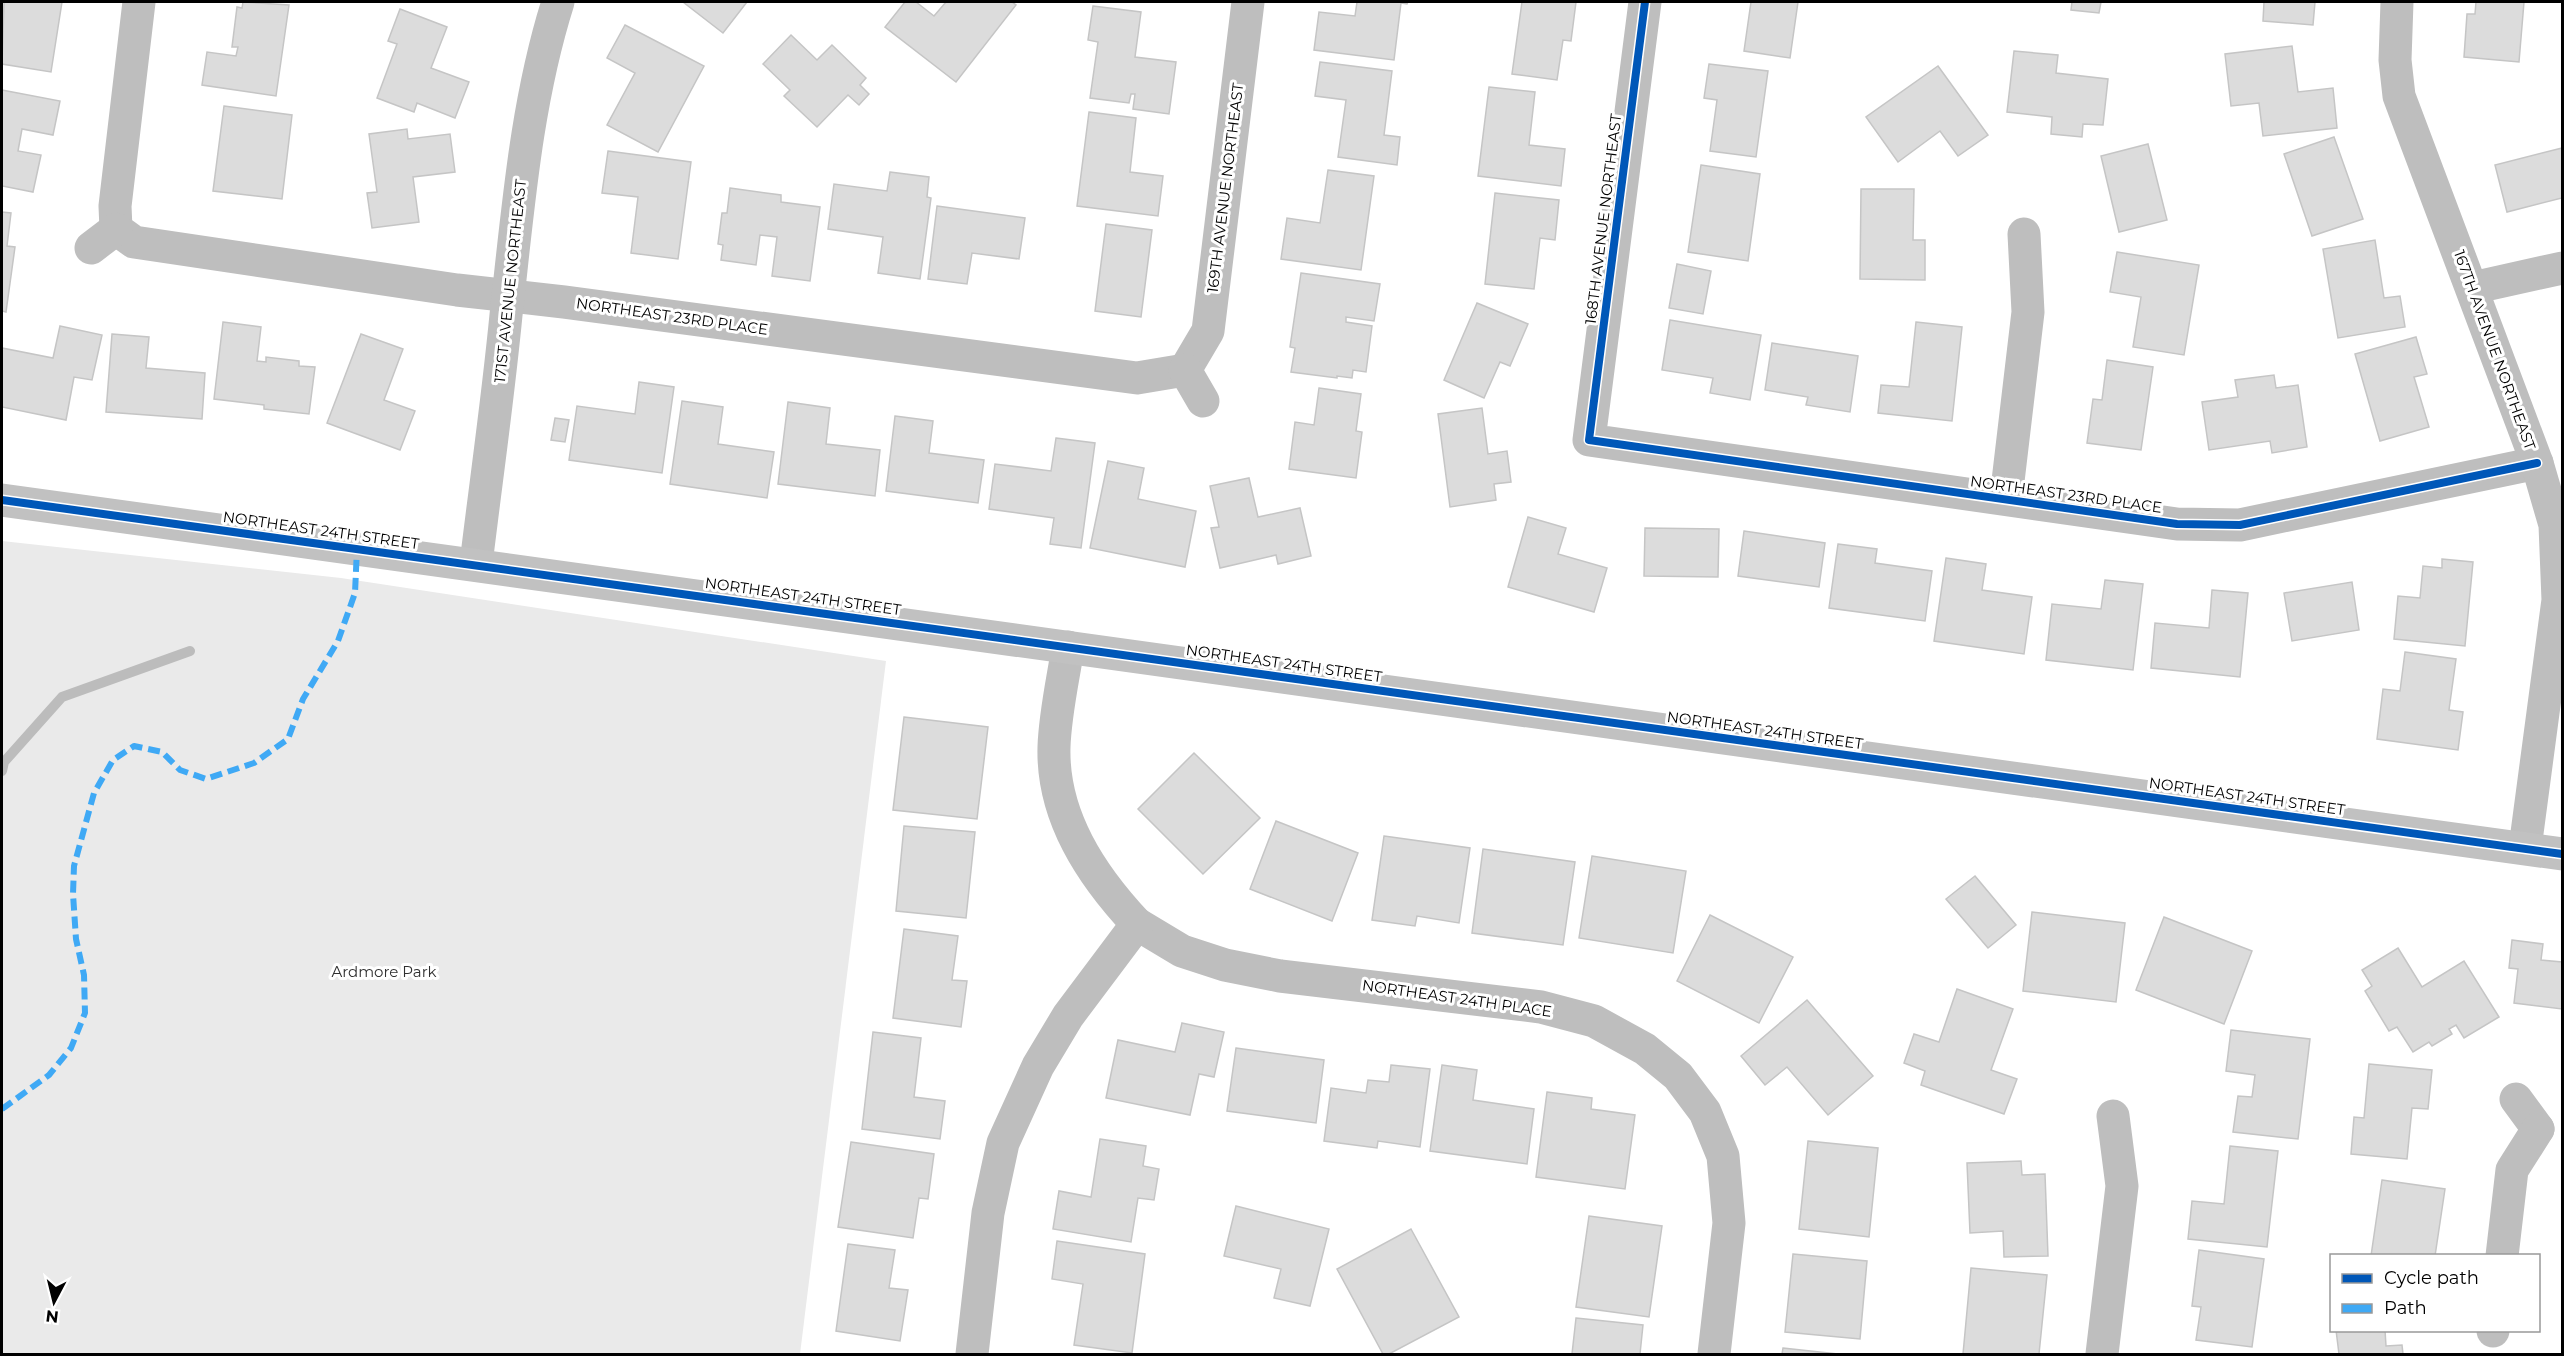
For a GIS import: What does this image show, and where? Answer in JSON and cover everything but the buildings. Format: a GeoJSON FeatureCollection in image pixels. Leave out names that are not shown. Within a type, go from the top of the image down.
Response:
{"type":"FeatureCollection","features":[{"type":"Feature","properties":{"kind":"main road","name":"NORTHEAST 24TH STREET"},"geometry":{"type":"LineString","coordinates":[[2,500],[2562,854]]}},
{"type":"Feature","properties":{"kind":"street","name":"NORTHEAST 23RD PLACE"},"geometry":{"type":"LineString","coordinates":[[140,2],[115,206],[104,238],[508,296],[1137,378],[1185,370]]}},
{"type":"Feature","properties":{"kind":"street","name":"171ST AVENUE NORTHEAST"},"geometry":{"type":"LineString","coordinates":[[476,564],[525,150],[548,34],[558,2]]}},
{"type":"Feature","properties":{"kind":"street","name":"169TH AVENUE NORTHEAST"},"geometry":{"type":"LineString","coordinates":[[1185,370],[1208,331],[1248,2]]}},
{"type":"Feature","properties":{"kind":"street","name":"168TH AVENUE NORTHEAST"},"geometry":{"type":"LineString","coordinates":[[1589,440],[1645,2]]}},
{"type":"Feature","properties":{"kind":"street","name":"167TH AVENUE NORTHEAST"},"geometry":{"type":"LineString","coordinates":[[2397,2],[2395,60],[2399,96],[2537,463],[2555,525],[2560,600],[2525,848]]}},
{"type":"Feature","properties":{"kind":"street"},"geometry":{"type":"LineString","coordinates":[[2006,498],[2028,312],[2024,234]]}},
{"type":"Feature","properties":{"kind":"street"},"geometry":{"type":"LineString","coordinates":[[2472,288],[2562,268]]}},
{"type":"Feature","properties":{"kind":"street"},"geometry":{"type":"LineString","coordinates":[[1185,370],[1203,401]]}},
{"type":"Feature","properties":{"kind":"street","name":"NORTHEAST 23RD PLACE"},"geometry":{"type":"LineString","coordinates":[[1589,440],[2177,524],[2240,525],[2537,463]]}},
{"type":"Feature","properties":{"kind":"street"},"geometry":{"type":"LineString","coordinates":[[972,1354],[988,1213],[1003,1143],[1038,1066],[1062,1026],[1137,924],[1087,862],[1064,815],[1056,782],[1054,747],[1068,647]]}},
{"type":"Feature","properties":{"kind":"street","name":"NORTHEAST 24TH PLACE"},"geometry":{"type":"LineString","coordinates":[[1137,924],[1182,951],[1225,965],[1281,976],[1541,1007],[1594,1021],[1645,1049],[1678,1077],[1705,1112],[1723,1155],[1730,1223],[1714,1354]]}},
{"type":"Feature","properties":{"kind":"street"},"geometry":{"type":"LineString","coordinates":[[2502,1254],[2512,1170],[2550,1126],[2516,1099]]}},
{"type":"Feature","properties":{"kind":"street"},"geometry":{"type":"LineString","coordinates":[[2102,1354],[2122,1186],[2114,1116]]}},
{"type":"Feature","properties":{"kind":"green space","name":"Ardmore Park"},"geometry":{"type":"Polygon","coordinates":[[[2,541],[341,578],[886,661],[800,1354],[2,1354],[2,541]]]}},
{"type":"Feature","properties":{"kind":"waterway"},"geometry":{"type":"LineString","coordinates":[[2,771],[4,762],[62,697],[190,651]]}},
{"type":"Feature","properties":{"kind":"marked path"},"geometry":{"type":"LineString","coordinates":[[2,1109],[49,1075],[71,1048],[85,1013],[84,975],[76,939],[74,866],[94,793],[113,760],[134,746],[162,752],[180,770],[206,779],[254,763],[288,739],[303,699],[338,641],[355,593],[357,548]]}},
{"type":"Feature","properties":{"kind":"cycle path"},"geometry":{"type":"LineString","coordinates":[[1645,2],[1589,440],[2177,524],[2240,525],[2537,463]]}},
{"type":"Feature","properties":{"kind":"cycle path"},"geometry":{"type":"LineString","coordinates":[[2,500],[2562,854]]}}]}
